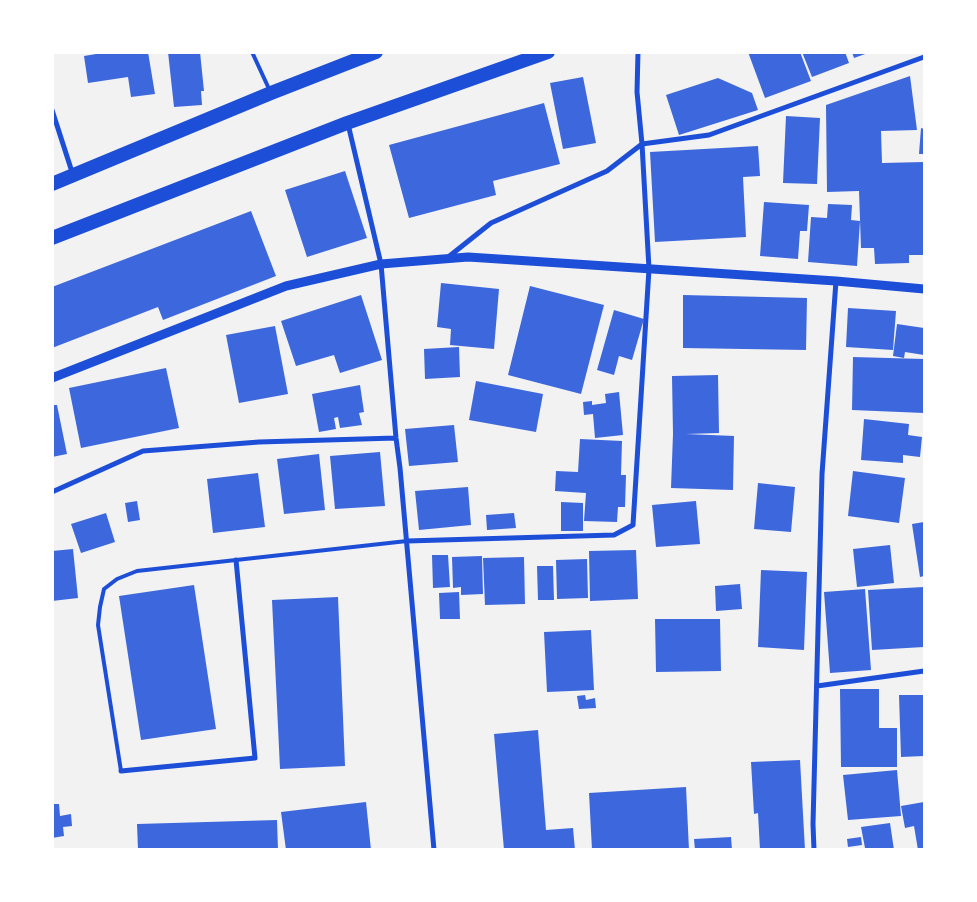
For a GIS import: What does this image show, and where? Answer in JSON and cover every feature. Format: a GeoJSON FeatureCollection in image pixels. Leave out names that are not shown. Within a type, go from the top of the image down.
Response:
{"type":"FeatureCollection","features":[{"type":"Feature","properties":{"kind":"highway"},"geometry":{"type":"LineString","coordinates":[[52,184],[271,93],[376,52]]}},
{"type":"Feature","properties":{"kind":"highway"},"geometry":{"type":"LineString","coordinates":[[52,238],[348,123],[548,52]]}},
{"type":"Feature","properties":{"kind":"street"},"geometry":{"type":"LineString","coordinates":[[407,541],[614,535],[633,525],[650,269],[637,92],[638,52]]}},
{"type":"Feature","properties":{"kind":"street"},"geometry":{"type":"LineString","coordinates":[[446,258],[491,223],[607,171],[642,144],[709,135],[924,58]]}},
{"type":"Feature","properties":{"kind":"street"},"geometry":{"type":"LineString","coordinates":[[52,110],[73,176]]}},
{"type":"Feature","properties":{"kind":"street"},"geometry":{"type":"LineString","coordinates":[[348,123],[381,264],[434,850]]}},
{"type":"Feature","properties":{"kind":"street"},"geometry":{"type":"LineString","coordinates":[[52,378],[286,286],[381,264],[468,257],[836,281],[924,289]]}},
{"type":"Feature","properties":{"kind":"street"},"geometry":{"type":"LineString","coordinates":[[814,850],[822,474],[836,281]]}},
{"type":"Feature","properties":{"kind":"street"},"geometry":{"type":"LineString","coordinates":[[52,492],[143,451],[259,442],[396,438]]}},
{"type":"Feature","properties":{"kind":"street"},"geometry":{"type":"LineString","coordinates":[[121,772],[255,758],[236,560]]}},
{"type":"Feature","properties":{"kind":"street"},"geometry":{"type":"LineString","coordinates":[[817,686],[924,671]]}},
{"type":"Feature","properties":{"kind":"lane"},"geometry":{"type":"LineString","coordinates":[[252,52],[271,93]]}},
{"type":"Feature","properties":{"kind":"lane"},"geometry":{"type":"LineString","coordinates":[[121,772],[98,625],[104,589],[117,579],[137,571],[407,541]]}},
{"type":"Feature","properties":{"kind":"building"},"geometry":{"type":"Polygon","coordinates":[[[108,52],[148,52],[155,94],[131,97],[128,77],[88,83],[84,56],[108,52]]]}},
{"type":"Feature","properties":{"kind":"building"},"geometry":{"type":"Polygon","coordinates":[[[168,52],[200,52],[204,91],[201,91],[202,105],[174,107],[168,52]]]}},
{"type":"Feature","properties":{"kind":"building"},"geometry":{"type":"Polygon","coordinates":[[[748,52],[800,52],[811,81],[765,98],[748,52]]]}},
{"type":"Feature","properties":{"kind":"building"},"geometry":{"type":"Polygon","coordinates":[[[802,52],[845,52],[849,63],[812,77],[802,52]]]}},
{"type":"Feature","properties":{"kind":"building"},"geometry":{"type":"Polygon","coordinates":[[[852,52],[868,52],[868,53],[854,58],[852,52]]]}},
{"type":"Feature","properties":{"kind":"building"},"geometry":{"type":"Polygon","coordinates":[[[910,76],[917,130],[881,131],[882,163],[924,162],[924,255],[909,255],[909,263],[875,264],[874,248],[861,248],[859,191],[827,192],[826,105],[910,76]]]}},
{"type":"Feature","properties":{"kind":"building"},"geometry":{"type":"Polygon","coordinates":[[[583,77],[596,143],[563,149],[550,83],[583,77]]]}},
{"type":"Feature","properties":{"kind":"building"},"geometry":{"type":"Polygon","coordinates":[[[718,78],[752,93],[758,110],[679,135],[666,95],[718,78]]]}},
{"type":"Feature","properties":{"kind":"building"},"geometry":{"type":"Polygon","coordinates":[[[544,103],[560,164],[493,181],[496,195],[409,218],[389,145],[544,103]]]}},
{"type":"Feature","properties":{"kind":"building"},"geometry":{"type":"Polygon","coordinates":[[[786,116],[820,118],[817,184],[783,183],[786,116]]]}},
{"type":"Feature","properties":{"kind":"building"},"geometry":{"type":"Polygon","coordinates":[[[921,128],[924,129],[924,154],[919,154],[921,128]]]}},
{"type":"Feature","properties":{"kind":"building"},"geometry":{"type":"Polygon","coordinates":[[[758,146],[760,176],[743,177],[746,237],[655,242],[650,152],[758,146]]]}},
{"type":"Feature","properties":{"kind":"building"},"geometry":{"type":"Polygon","coordinates":[[[345,171],[367,238],[307,257],[285,190],[345,171]]]}},
{"type":"Feature","properties":{"kind":"building"},"geometry":{"type":"Polygon","coordinates":[[[764,202],[809,205],[807,231],[800,231],[798,259],[760,256],[764,202]]]}},
{"type":"Feature","properties":{"kind":"building"},"geometry":{"type":"Polygon","coordinates":[[[828,204],[852,205],[851,220],[860,221],[857,266],[808,262],[811,217],[827,218],[828,204]]]}},
{"type":"Feature","properties":{"kind":"building"},"geometry":{"type":"Polygon","coordinates":[[[251,211],[276,276],[163,320],[158,307],[52,348],[52,287],[251,211]]]}},
{"type":"Feature","properties":{"kind":"building"},"geometry":{"type":"Polygon","coordinates":[[[441,283],[499,289],[494,349],[450,345],[451,329],[437,327],[441,283]]]}},
{"type":"Feature","properties":{"kind":"building"},"geometry":{"type":"Polygon","coordinates":[[[530,286],[604,305],[581,394],[508,375],[530,286]]]}},
{"type":"Feature","properties":{"kind":"building"},"geometry":{"type":"Polygon","coordinates":[[[361,295],[382,360],[340,373],[334,355],[296,366],[281,321],[361,295]]]}},
{"type":"Feature","properties":{"kind":"building"},"geometry":{"type":"Polygon","coordinates":[[[683,295],[807,298],[806,350],[683,348],[683,295]]]}},
{"type":"Feature","properties":{"kind":"building"},"geometry":{"type":"Polygon","coordinates":[[[848,308],[896,311],[893,350],[846,347],[848,308]]]}},
{"type":"Feature","properties":{"kind":"building"},"geometry":{"type":"Polygon","coordinates":[[[614,310],[644,319],[632,360],[619,356],[614,375],[597,370],[614,310]]]}},
{"type":"Feature","properties":{"kind":"building"},"geometry":{"type":"Polygon","coordinates":[[[897,324],[924,328],[924,355],[905,352],[904,358],[893,356],[897,324]]]}},
{"type":"Feature","properties":{"kind":"building"},"geometry":{"type":"Polygon","coordinates":[[[275,326],[288,394],[239,403],[226,335],[275,326]]]}},
{"type":"Feature","properties":{"kind":"building"},"geometry":{"type":"Polygon","coordinates":[[[459,347],[460,377],[425,379],[424,349],[459,347]]]}},
{"type":"Feature","properties":{"kind":"building"},"geometry":{"type":"Polygon","coordinates":[[[853,357],[924,359],[924,413],[852,410],[853,357]]]}},
{"type":"Feature","properties":{"kind":"building"},"geometry":{"type":"Polygon","coordinates":[[[166,368],[179,428],[81,448],[69,388],[166,368]]]}},
{"type":"Feature","properties":{"kind":"building"},"geometry":{"type":"Polygon","coordinates":[[[718,375],[719,433],[686,434],[734,436],[733,490],[671,488],[673,434],[672,376],[718,375]]]}},
{"type":"Feature","properties":{"kind":"building"},"geometry":{"type":"Polygon","coordinates":[[[476,381],[543,394],[536,432],[469,420],[476,381]]]}},
{"type":"Feature","properties":{"kind":"building"},"geometry":{"type":"Polygon","coordinates":[[[360,385],[364,412],[359,413],[362,425],[340,428],[338,417],[334,418],[336,429],[319,432],[312,394],[360,385]]]}},
{"type":"Feature","properties":{"kind":"building"},"geometry":{"type":"Polygon","coordinates":[[[619,392],[623,435],[595,438],[593,414],[584,415],[583,402],[592,401],[592,405],[606,403],[605,394],[619,392]]]}},
{"type":"Feature","properties":{"kind":"building"},"geometry":{"type":"Polygon","coordinates":[[[52,405],[57,405],[67,454],[52,457],[52,405]]]}},
{"type":"Feature","properties":{"kind":"building"},"geometry":{"type":"Polygon","coordinates":[[[864,419],[909,424],[908,435],[922,437],[920,457],[903,455],[903,463],[861,460],[864,419]]]}},
{"type":"Feature","properties":{"kind":"building"},"geometry":{"type":"Polygon","coordinates":[[[454,425],[458,462],[409,466],[405,429],[454,425]]]}},
{"type":"Feature","properties":{"kind":"building"},"geometry":{"type":"Polygon","coordinates":[[[580,439],[622,441],[621,475],[626,475],[625,507],[618,507],[617,522],[584,521],[586,493],[555,491],[556,471],[578,472],[580,439]]]}},
{"type":"Feature","properties":{"kind":"building"},"geometry":{"type":"Polygon","coordinates":[[[380,452],[385,506],[335,509],[330,456],[380,452]]]}},
{"type":"Feature","properties":{"kind":"building"},"geometry":{"type":"Polygon","coordinates":[[[319,454],[325,510],[284,514],[277,459],[319,454]]]}},
{"type":"Feature","properties":{"kind":"building"},"geometry":{"type":"Polygon","coordinates":[[[853,471],[905,478],[899,523],[848,516],[853,471]]]}},
{"type":"Feature","properties":{"kind":"building"},"geometry":{"type":"Polygon","coordinates":[[[258,473],[265,527],[213,533],[207,479],[258,473]]]}},
{"type":"Feature","properties":{"kind":"building"},"geometry":{"type":"Polygon","coordinates":[[[758,483],[795,487],[791,532],[754,529],[758,483]]]}},
{"type":"Feature","properties":{"kind":"building"},"geometry":{"type":"Polygon","coordinates":[[[468,487],[471,525],[419,530],[415,491],[468,487]]]}},
{"type":"Feature","properties":{"kind":"building"},"geometry":{"type":"Polygon","coordinates":[[[137,501],[140,520],[128,522],[125,503],[137,501]]]}},
{"type":"Feature","properties":{"kind":"building"},"geometry":{"type":"Polygon","coordinates":[[[696,501],[700,544],[656,547],[652,505],[696,501]]]}},
{"type":"Feature","properties":{"kind":"building"},"geometry":{"type":"Polygon","coordinates":[[[561,502],[583,503],[583,531],[561,531],[561,502]]]}},
{"type":"Feature","properties":{"kind":"building"},"geometry":{"type":"Polygon","coordinates":[[[106,513],[115,542],[81,553],[71,524],[106,513]]]}},
{"type":"Feature","properties":{"kind":"building"},"geometry":{"type":"Polygon","coordinates":[[[514,513],[516,528],[487,530],[486,515],[514,513]]]}},
{"type":"Feature","properties":{"kind":"building"},"geometry":{"type":"Polygon","coordinates":[[[924,522],[924,576],[920,577],[912,524],[924,522]]]}},
{"type":"Feature","properties":{"kind":"building"},"geometry":{"type":"Polygon","coordinates":[[[890,545],[894,583],[857,587],[853,549],[890,545]]]}},
{"type":"Feature","properties":{"kind":"building"},"geometry":{"type":"Polygon","coordinates":[[[73,549],[78,598],[52,601],[52,551],[73,549]]]}},
{"type":"Feature","properties":{"kind":"building"},"geometry":{"type":"Polygon","coordinates":[[[636,550],[638,599],[590,601],[589,551],[636,550]]]}},
{"type":"Feature","properties":{"kind":"building"},"geometry":{"type":"Polygon","coordinates":[[[432,555],[448,555],[450,587],[433,588],[432,555]]]}},
{"type":"Feature","properties":{"kind":"building"},"geometry":{"type":"Polygon","coordinates":[[[482,556],[483,594],[461,595],[461,587],[453,588],[452,557],[482,556]]]}},
{"type":"Feature","properties":{"kind":"building"},"geometry":{"type":"Polygon","coordinates":[[[524,557],[525,604],[485,605],[483,558],[524,557]]]}},
{"type":"Feature","properties":{"kind":"building"},"geometry":{"type":"Polygon","coordinates":[[[587,559],[588,598],[557,599],[556,560],[587,559]]]}},
{"type":"Feature","properties":{"kind":"building"},"geometry":{"type":"Polygon","coordinates":[[[537,566],[553,566],[554,600],[538,600],[537,566]]]}},
{"type":"Feature","properties":{"kind":"building"},"geometry":{"type":"Polygon","coordinates":[[[761,570],[807,572],[804,650],[758,647],[761,570]]]}},
{"type":"Feature","properties":{"kind":"building"},"geometry":{"type":"Polygon","coordinates":[[[740,584],[742,609],[716,611],[715,586],[740,584]]]}},
{"type":"Feature","properties":{"kind":"building"},"geometry":{"type":"Polygon","coordinates":[[[194,585],[216,729],[141,740],[119,596],[194,585]]]}},
{"type":"Feature","properties":{"kind":"building"},"geometry":{"type":"Polygon","coordinates":[[[924,587],[924,647],[872,650],[868,590],[924,587]]]}},
{"type":"Feature","properties":{"kind":"building"},"geometry":{"type":"Polygon","coordinates":[[[865,589],[871,670],[830,673],[824,592],[865,589]]]}},
{"type":"Feature","properties":{"kind":"building"},"geometry":{"type":"Polygon","coordinates":[[[459,592],[460,619],[440,619],[439,593],[459,592]]]}},
{"type":"Feature","properties":{"kind":"building"},"geometry":{"type":"Polygon","coordinates":[[[338,597],[345,766],[280,769],[272,600],[338,597]]]}},
{"type":"Feature","properties":{"kind":"building"},"geometry":{"type":"Polygon","coordinates":[[[655,619],[720,619],[721,671],[656,672],[655,619]]]}},
{"type":"Feature","properties":{"kind":"building"},"geometry":{"type":"Polygon","coordinates":[[[591,630],[594,690],[547,692],[544,632],[591,630]]]}},
{"type":"Feature","properties":{"kind":"building"},"geometry":{"type":"Polygon","coordinates":[[[840,689],[879,689],[879,728],[897,728],[897,767],[841,767],[840,689]]]}},
{"type":"Feature","properties":{"kind":"building"},"geometry":{"type":"Polygon","coordinates":[[[585,695],[586,700],[595,698],[596,708],[579,709],[577,696],[585,695]]]}},
{"type":"Feature","properties":{"kind":"building"},"geometry":{"type":"Polygon","coordinates":[[[899,695],[924,695],[924,756],[901,757],[899,695]]]}},
{"type":"Feature","properties":{"kind":"building"},"geometry":{"type":"Polygon","coordinates":[[[538,730],[546,830],[573,828],[575,850],[504,850],[494,734],[538,730]]]}},
{"type":"Feature","properties":{"kind":"building"},"geometry":{"type":"Polygon","coordinates":[[[800,760],[805,850],[760,850],[758,813],[754,814],[751,762],[800,760]]]}},
{"type":"Feature","properties":{"kind":"building"},"geometry":{"type":"Polygon","coordinates":[[[897,770],[901,816],[848,820],[843,775],[897,770]]]}},
{"type":"Feature","properties":{"kind":"building"},"geometry":{"type":"Polygon","coordinates":[[[686,787],[689,850],[592,850],[589,793],[686,787]]]}},
{"type":"Feature","properties":{"kind":"building"},"geometry":{"type":"Polygon","coordinates":[[[366,802],[371,850],[286,850],[281,812],[366,802]]]}},
{"type":"Feature","properties":{"kind":"building"},"geometry":{"type":"Polygon","coordinates":[[[924,802],[924,850],[918,850],[914,826],[905,828],[901,806],[924,802]]]}},
{"type":"Feature","properties":{"kind":"building"},"geometry":{"type":"Polygon","coordinates":[[[52,804],[59,804],[60,816],[71,814],[72,826],[63,827],[64,836],[52,838],[52,804]]]}},
{"type":"Feature","properties":{"kind":"building"},"geometry":{"type":"Polygon","coordinates":[[[277,820],[278,850],[138,850],[137,824],[277,820]]]}},
{"type":"Feature","properties":{"kind":"building"},"geometry":{"type":"Polygon","coordinates":[[[890,823],[894,850],[860,850],[865,848],[861,827],[890,823]]]}},
{"type":"Feature","properties":{"kind":"building"},"geometry":{"type":"Polygon","coordinates":[[[731,837],[732,850],[695,850],[694,839],[731,837]]]}},
{"type":"Feature","properties":{"kind":"building"},"geometry":{"type":"Polygon","coordinates":[[[861,837],[862,845],[848,847],[847,839],[861,837]]]}}]}
